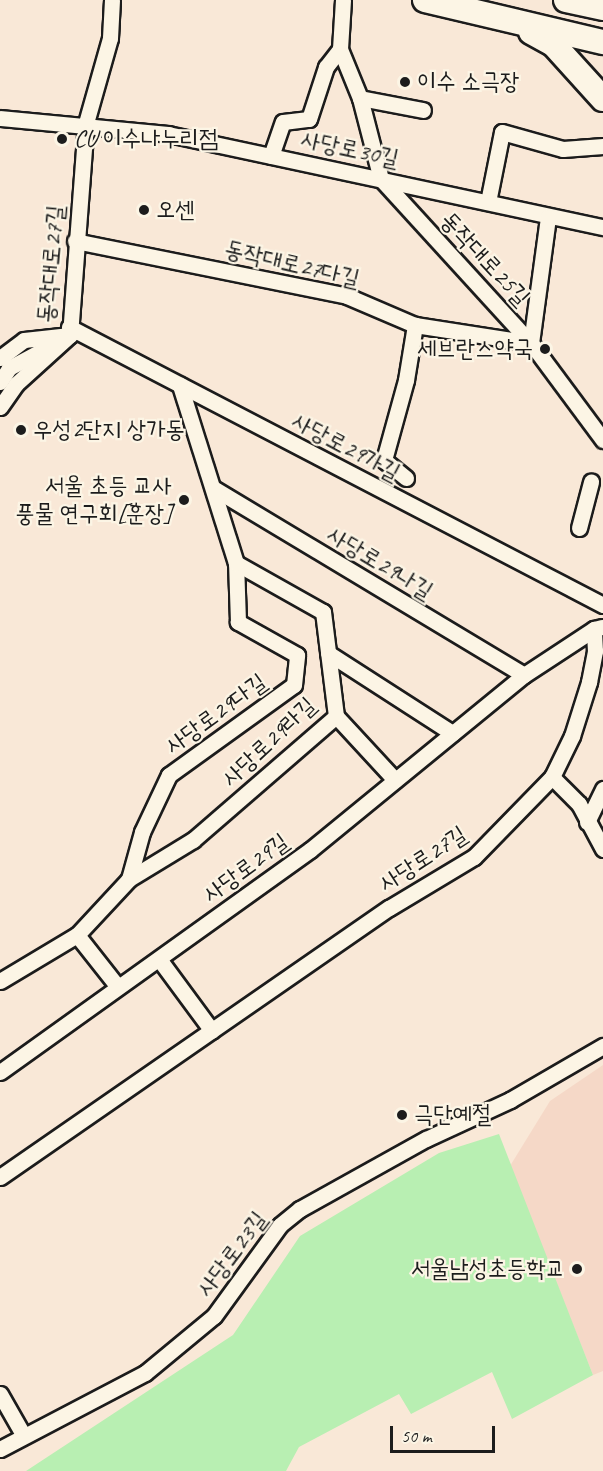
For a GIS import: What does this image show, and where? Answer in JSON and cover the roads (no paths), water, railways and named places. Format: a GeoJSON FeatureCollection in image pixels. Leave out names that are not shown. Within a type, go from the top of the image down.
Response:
{"type":"FeatureCollection","features":[{"type":"Feature","properties":{"kind":"main road"},"geometry":{"type":"LineString","coordinates":[[425,0],[603,42]]}},
{"type":"Feature","properties":{"kind":"main road"},"geometry":{"type":"LineString","coordinates":[[566,0],[603,8]]}},
{"type":"Feature","properties":{"kind":"main road"},"geometry":{"type":"LineString","coordinates":[[508,19],[554,45],[603,99]]}},
{"type":"Feature","properties":{"kind":"street","name":"동작대로25길"},"geometry":{"type":"LineString","coordinates":[[343,0],[340,49],[360,98],[381,179],[531,343],[603,440]]}},
{"type":"Feature","properties":{"kind":"street","name":"동작대로27길"},"geometry":{"type":"LineString","coordinates":[[0,358],[24,340],[70,331],[75,241],[86,123],[110,38],[110,7]]}},
{"type":"Feature","properties":{"kind":"street"},"geometry":{"type":"LineString","coordinates":[[271,156],[283,122],[309,119],[326,67],[340,49]]}},
{"type":"Feature","properties":{"kind":"street"},"geometry":{"type":"LineString","coordinates":[[360,98],[423,110]]}},
{"type":"Feature","properties":{"kind":"street"},"geometry":{"type":"LineString","coordinates":[[0,118],[86,123]]}},
{"type":"Feature","properties":{"kind":"street","name":"사당로30길"},"geometry":{"type":"LineString","coordinates":[[86,123],[168,134],[603,227]]}},
{"type":"Feature","properties":{"kind":"street"},"geometry":{"type":"LineString","coordinates":[[488,202],[502,132],[563,149],[603,146]]}},
{"type":"Feature","properties":{"kind":"street"},"geometry":{"type":"LineString","coordinates":[[531,343],[548,217]]}},
{"type":"Feature","properties":{"kind":"street","name":"동작대로27다길"},"geometry":{"type":"LineString","coordinates":[[75,241],[347,296],[415,326],[531,343]]}},
{"type":"Feature","properties":{"kind":"street"},"geometry":{"type":"LineString","coordinates":[[406,478],[384,460],[406,380],[415,326]]}},
{"type":"Feature","properties":{"kind":"street"},"geometry":{"type":"LineString","coordinates":[[0,382],[9,368],[70,331]]}},
{"type":"Feature","properties":{"kind":"street"},"geometry":{"type":"LineString","coordinates":[[0,407],[16,384],[70,331]]}},
{"type":"Feature","properties":{"kind":"street","name":"사당로29가길"},"geometry":{"type":"LineString","coordinates":[[70,331],[180,385],[603,605]]}},
{"type":"Feature","properties":{"kind":"street","name":"사당로29다길"},"geometry":{"type":"LineString","coordinates":[[0,981],[77,935],[129,879],[142,832],[169,775],[294,685],[297,655],[238,622],[236,563],[180,385]]}},
{"type":"Feature","properties":{"kind":"street"},"geometry":{"type":"LineString","coordinates":[[579,528],[591,482]]}},
{"type":"Feature","properties":{"kind":"street","name":"사당로29나길"},"geometry":{"type":"LineString","coordinates":[[213,488],[524,675]]}},
{"type":"Feature","properties":{"kind":"street","name":"사당로29라길"},"geometry":{"type":"LineString","coordinates":[[129,879],[193,840],[336,716],[323,612],[236,563]]}},
{"type":"Feature","properties":{"kind":"street","name":"사당로29길"},"geometry":{"type":"LineString","coordinates":[[0,1072],[310,850],[524,675],[599,628]]}},
{"type":"Feature","properties":{"kind":"street","name":"사당로27길"},"geometry":{"type":"LineString","coordinates":[[0,1177],[389,908],[474,857],[552,777],[596,682],[599,628]]}},
{"type":"Feature","properties":{"kind":"street"},"geometry":{"type":"LineString","coordinates":[[328,653],[452,733]]}},
{"type":"Feature","properties":{"kind":"street"},"geometry":{"type":"LineString","coordinates":[[336,716],[395,780]]}},
{"type":"Feature","properties":{"kind":"street"},"geometry":{"type":"LineString","coordinates":[[552,777],[579,804],[603,849]]}},
{"type":"Feature","properties":{"kind":"street"},"geometry":{"type":"LineString","coordinates":[[587,822],[603,789]]}},
{"type":"Feature","properties":{"kind":"street"},"geometry":{"type":"LineString","coordinates":[[77,935],[118,987]]}},
{"type":"Feature","properties":{"kind":"street"},"geometry":{"type":"LineString","coordinates":[[159,959],[212,1031]]}},
{"type":"Feature","properties":{"kind":"street","name":"사당로23길"},"geometry":{"type":"LineString","coordinates":[[0,1449],[145,1373],[214,1316],[280,1225],[300,1209],[426,1138],[510,1100],[603,1046]]}},
{"type":"Feature","properties":{"kind":"street"},"geometry":{"type":"LineString","coordinates":[[0,1394],[24,1436]]}},
{"type":"Feature","properties":{"kind":"place","name":"이수 소극장"},"geometry":{"type":"Point","coordinates":[405,82]}},
{"type":"Feature","properties":{"kind":"place","name":"CU 이수나누리점"},"geometry":{"type":"Point","coordinates":[62,139]}},
{"type":"Feature","properties":{"kind":"place","name":"오센"},"geometry":{"type":"Point","coordinates":[144,210]}},
{"type":"Feature","properties":{"kind":"place","name":"세브란스약국"},"geometry":{"type":"Point","coordinates":[545,349]}},
{"type":"Feature","properties":{"kind":"place","name":"우성2단지 상가동"},"geometry":{"type":"Point","coordinates":[21,430]}},
{"type":"Feature","properties":{"kind":"place","name":"서울 초등 교사 풍물 연구회[훈장]"},"geometry":{"type":"Point","coordinates":[184,500]}},
{"type":"Feature","properties":{"kind":"place","name":"극단예절"},"geometry":{"type":"Point","coordinates":[402,1115]}},
{"type":"Feature","properties":{"kind":"place","name":"서울남성초등학교"},"geometry":{"type":"Point","coordinates":[577,1269]}}]}
